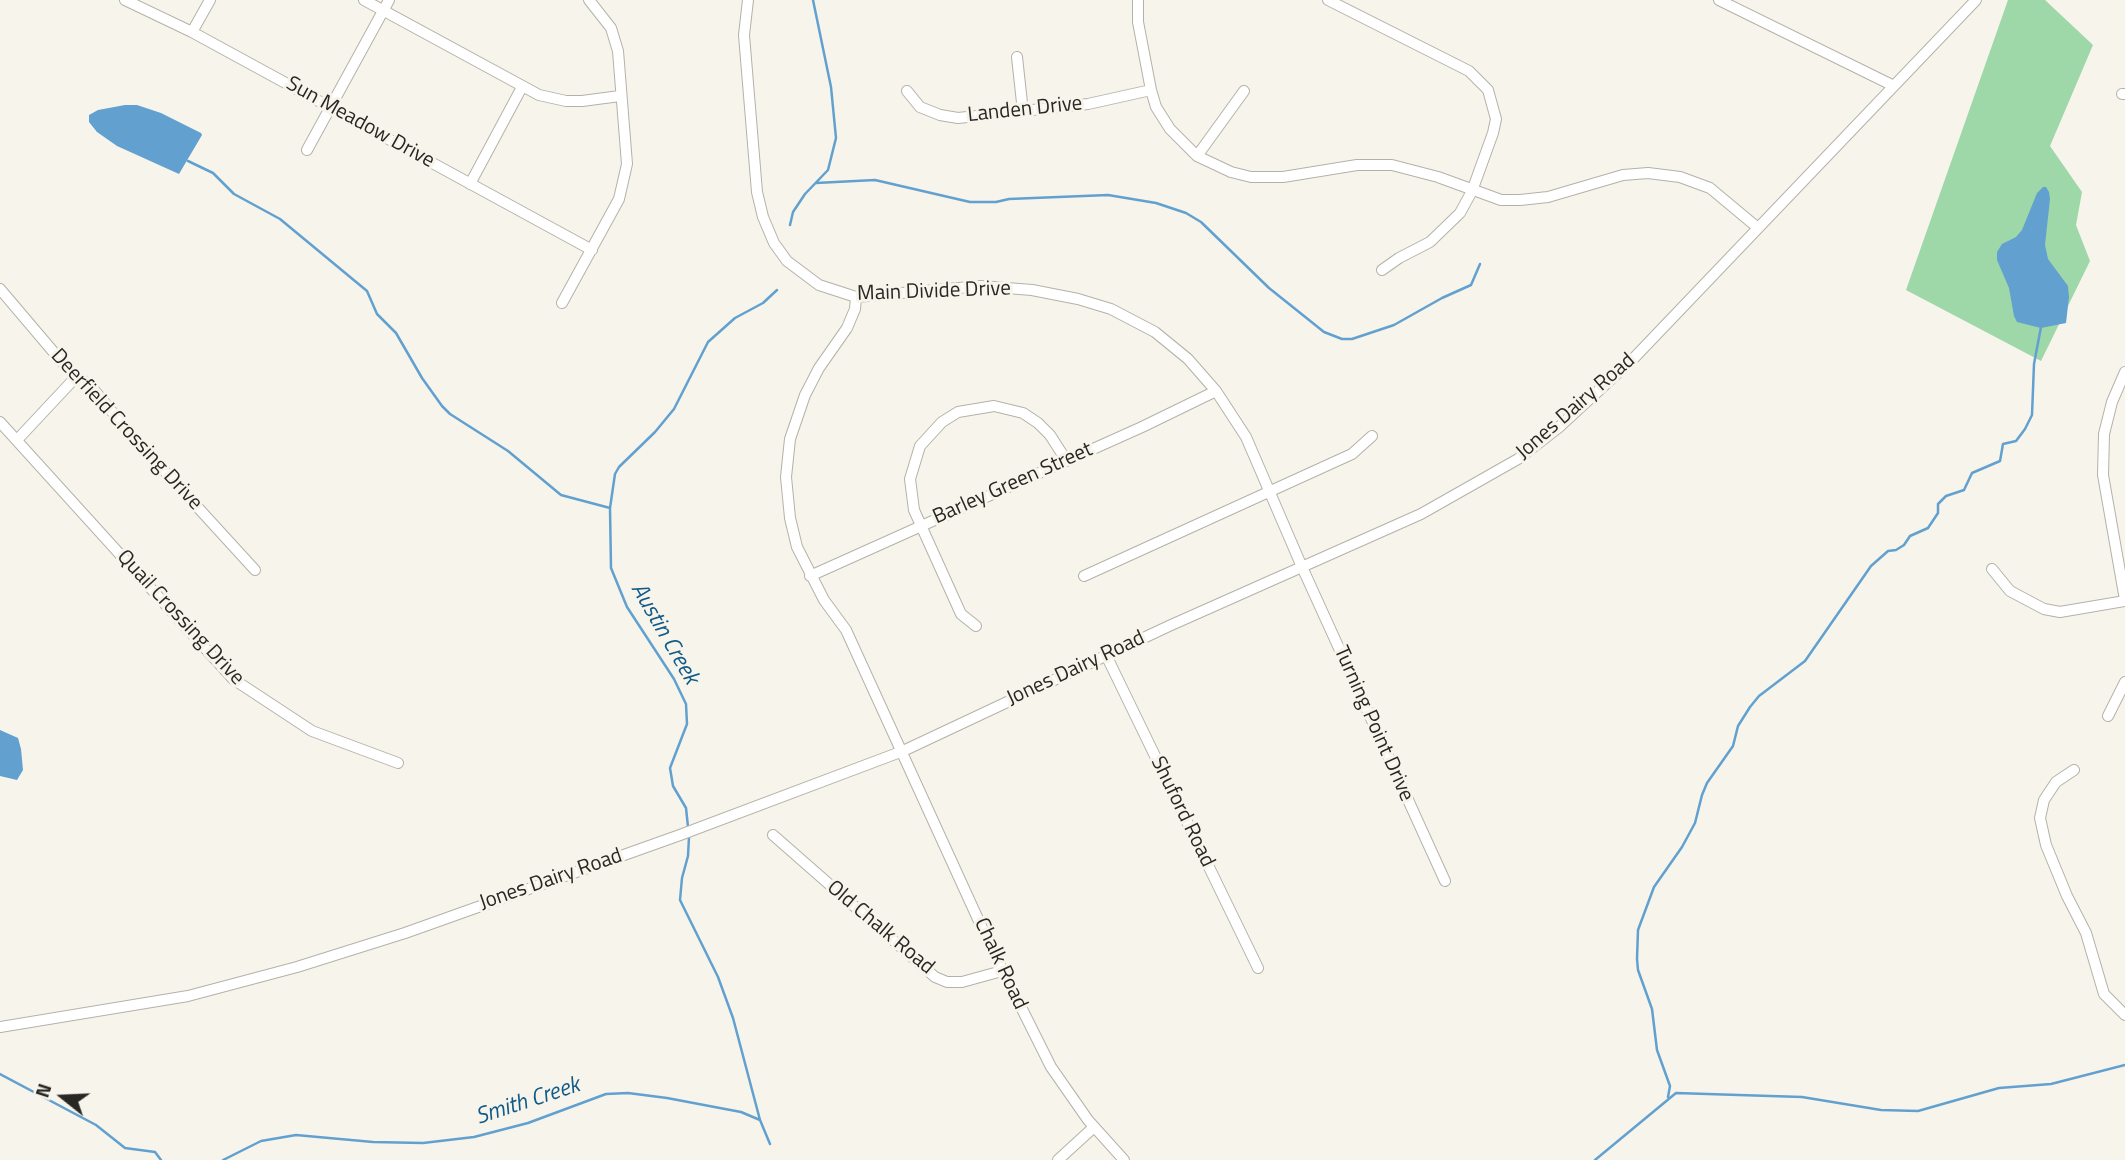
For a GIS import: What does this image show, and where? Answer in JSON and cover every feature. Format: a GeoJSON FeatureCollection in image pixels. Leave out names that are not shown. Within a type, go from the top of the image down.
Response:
{"type":"FeatureCollection","features":[{"type":"Feature","properties":{"kind":"street","name":"Sun Meadow Drive"},"geometry":{"type":"LineString","coordinates":[[125,0],[192,32],[592,250]]}},
{"type":"Feature","properties":{"kind":"street"},"geometry":{"type":"LineString","coordinates":[[192,32],[210,0]]}},
{"type":"Feature","properties":{"kind":"street"},"geometry":{"type":"LineString","coordinates":[[364,0],[386,5],[522,87],[550,99],[582,101],[620,96]]}},
{"type":"Feature","properties":{"kind":"street"},"geometry":{"type":"LineString","coordinates":[[562,303],[610,218],[627,164],[618,51],[604,18],[589,0]]}},
{"type":"Feature","properties":{"kind":"street","name":"Main Divide Drive"},"geometry":{"type":"LineString","coordinates":[[748,0],[744,35],[757,192],[763,217],[774,243],[787,261],[819,285],[856,297],[981,286],[1032,290],[1111,309],[1155,332],[1188,359],[1216,391],[1246,437],[1301,566]]}},
{"type":"Feature","properties":{"kind":"street"},"geometry":{"type":"LineString","coordinates":[[1138,0],[1138,22],[1151,90],[1157,107],[1170,129],[1197,156],[1231,172],[1265,178],[1357,165],[1392,165],[1438,177],[1502,200],[1548,197],[1623,175],[1658,174],[1680,177],[1710,188],[1758,228]]}},
{"type":"Feature","properties":{"kind":"street"},"geometry":{"type":"LineString","coordinates":[[1328,0],[1469,71],[1489,90],[1496,118],[1472,191],[1460,212],[1437,236],[1382,270]]}},
{"type":"Feature","properties":{"kind":"street"},"geometry":{"type":"LineString","coordinates":[[1719,0],[1894,86]]}},
{"type":"Feature","properties":{"kind":"street","name":"Jones Dairy Road"},"geometry":{"type":"LineString","coordinates":[[0,1027],[188,996],[296,967],[405,933],[689,832],[903,751],[1106,655],[1421,514],[1518,458],[1558,428],[1633,359],[1976,0]]}},
{"type":"Feature","properties":{"kind":"street"},"geometry":{"type":"LineString","coordinates":[[306,150],[386,5]]}},
{"type":"Feature","properties":{"kind":"street"},"geometry":{"type":"LineString","coordinates":[[1017,57],[1023,113]]}},
{"type":"Feature","properties":{"kind":"street"},"geometry":{"type":"LineString","coordinates":[[470,184],[522,87]]}},
{"type":"Feature","properties":{"kind":"street","name":"Landen Drive"},"geometry":{"type":"LineString","coordinates":[[907,91],[920,107],[940,115],[958,118],[1088,104],[1151,90]]}},
{"type":"Feature","properties":{"kind":"street"},"geometry":{"type":"LineString","coordinates":[[1197,156],[1244,91]]}},
{"type":"Feature","properties":{"kind":"street","name":"Deerfield Crossing Drive"},"geometry":{"type":"LineString","coordinates":[[0,289],[75,378],[90,385],[127,430],[255,570]]}},
{"type":"Feature","properties":{"kind":"street","name":"Chalk Road"},"geometry":{"type":"LineString","coordinates":[[856,297],[855,309],[847,327],[819,368],[805,395],[790,439],[786,477],[790,518],[797,547],[824,600],[846,630],[1002,971],[1051,1068],[1094,1127],[1124,1160]]}},
{"type":"Feature","properties":{"kind":"street"},"geometry":{"type":"LineString","coordinates":[[1992,569],[2010,591],[2045,610],[2060,612],[2125,600],[2103,475],[2104,434],[2112,401],[2125,372]]}},
{"type":"Feature","properties":{"kind":"street"},"geometry":{"type":"LineString","coordinates":[[17,440],[75,378]]}},
{"type":"Feature","properties":{"kind":"street","name":"Barley Green Street"},"geometry":{"type":"LineString","coordinates":[[810,576],[1216,391]]}},
{"type":"Feature","properties":{"kind":"street"},"geometry":{"type":"LineString","coordinates":[[976,626],[961,614],[921,526],[911,496],[910,479],[920,446],[942,422],[958,412],[993,406],[1023,414],[1038,423],[1050,435],[1066,460]]}},
{"type":"Feature","properties":{"kind":"street","name":"Quail Crossing Drive"},"geometry":{"type":"LineString","coordinates":[[0,422],[233,679],[312,732],[398,763]]}},
{"type":"Feature","properties":{"kind":"street"},"geometry":{"type":"LineString","coordinates":[[1084,576],[1352,454],[1372,436]]}},
{"type":"Feature","properties":{"kind":"street","name":"Turning Point Drive"},"geometry":{"type":"LineString","coordinates":[[1301,566],[1444,881]]}},
{"type":"Feature","properties":{"kind":"street","name":"Shuford Road"},"geometry":{"type":"LineString","coordinates":[[1106,655],[1258,968]]}},
{"type":"Feature","properties":{"kind":"street"},"geometry":{"type":"LineString","coordinates":[[2108,716],[2125,682]]}},
{"type":"Feature","properties":{"kind":"street"},"geometry":{"type":"LineString","coordinates":[[2074,770],[2056,782],[2044,800],[2040,818],[2044,836],[2067,896],[2087,933],[2105,994],[2125,1015]]}},
{"type":"Feature","properties":{"kind":"street","name":"Old Chalk Road"},"geometry":{"type":"LineString","coordinates":[[773,835],[935,977],[947,982],[962,982],[1002,971]]}},
{"type":"Feature","properties":{"kind":"street"},"geometry":{"type":"LineString","coordinates":[[1058,1160],[1094,1127]]}},
{"type":"Feature","properties":{"kind":"green space"},"geometry":{"type":"Polygon","coordinates":[[[2008,0],[2045,0],[2093,45],[2050,146],[2082,192],[2076,225],[2090,261],[2041,361],[1906,290],[2008,0]]]}},
{"type":"Feature","properties":{"kind":"water"},"geometry":{"type":"Polygon","coordinates":[[[137,105],[161,113],[201,133],[179,174],[117,146],[97,132],[89,122],[89,115],[98,110],[137,105]]]}},
{"type":"Feature","properties":{"kind":"water"},"geometry":{"type":"Polygon","coordinates":[[[2043,187],[2049,192],[2050,199],[2045,245],[2048,259],[2068,286],[2069,297],[2066,323],[2041,328],[2017,322],[2009,288],[1997,260],[1997,252],[2002,244],[2016,237],[2022,230],[2037,193],[2043,187]]]}},
{"type":"Feature","properties":{"kind":"water"},"geometry":{"type":"Polygon","coordinates":[[[0,730],[18,738],[23,770],[17,780],[0,776],[0,730]]]}},
{"type":"Feature","properties":{"kind":"waterway","name":"Austin Creek"},"geometry":{"type":"LineString","coordinates":[[790,225],[793,212],[805,194],[828,170],[836,138],[831,87],[813,0]]}},
{"type":"Feature","properties":{"kind":"waterway"},"geometry":{"type":"LineString","coordinates":[[188,161],[213,173],[234,194],[280,219],[367,291],[377,314],[396,333],[422,378],[450,414],[508,451],[561,495],[610,508]]}},
{"type":"Feature","properties":{"kind":"waterway"},"geometry":{"type":"LineString","coordinates":[[816,183],[875,180],[970,202],[1108,195],[1156,203],[1186,213],[1201,222],[1269,288],[1324,332],[1342,339],[1352,339],[1394,325],[1471,285],[1480,264]]}},
{"type":"Feature","properties":{"kind":"waterway","name":"Austin Creek"},"geometry":{"type":"LineString","coordinates":[[688,827],[686,808],[673,786],[670,768],[687,724],[686,704],[674,679],[627,607],[611,568],[610,508],[615,474],[674,409],[708,342],[735,318],[763,303],[777,290]]}},
{"type":"Feature","properties":{"kind":"waterway"},"geometry":{"type":"LineString","coordinates":[[1668,1097],[1670,1086],[1657,1050],[1652,1009],[1638,970],[1637,959],[1638,930],[1654,887],[1695,823],[1707,783],[1733,746],[1738,726],[1750,707],[1759,696],[1805,661],[1871,566],[1888,551],[1904,545],[1910,536],[1928,528],[1938,513],[1938,504],[1946,496],[1964,490],[1972,473],[2000,461],[2003,444],[2016,441],[2025,429],[2032,415],[2034,364],[2041,327]]}},
{"type":"Feature","properties":{"kind":"waterway","name":"Austin Creek"},"geometry":{"type":"LineString","coordinates":[[689,837],[680,900],[718,977],[733,1018],[760,1120],[770,1144]]}},
{"type":"Feature","properties":{"kind":"waterway"},"geometry":{"type":"LineString","coordinates":[[1595,1160],[1676,1093],[1802,1097],[1881,1110],[1918,1111],[1999,1088],[2051,1084],[2125,1065]]}},
{"type":"Feature","properties":{"kind":"waterway","name":"Smith Creek"},"geometry":{"type":"LineString","coordinates":[[0,1074],[96,1125],[125,1148],[155,1152],[161,1160]]}},
{"type":"Feature","properties":{"kind":"waterway","name":"Smith Creek"},"geometry":{"type":"LineString","coordinates":[[223,1160],[261,1141],[296,1135],[373,1142],[423,1143],[474,1137],[528,1123],[606,1094],[628,1093],[667,1098],[741,1112],[760,1120]]}}]}
